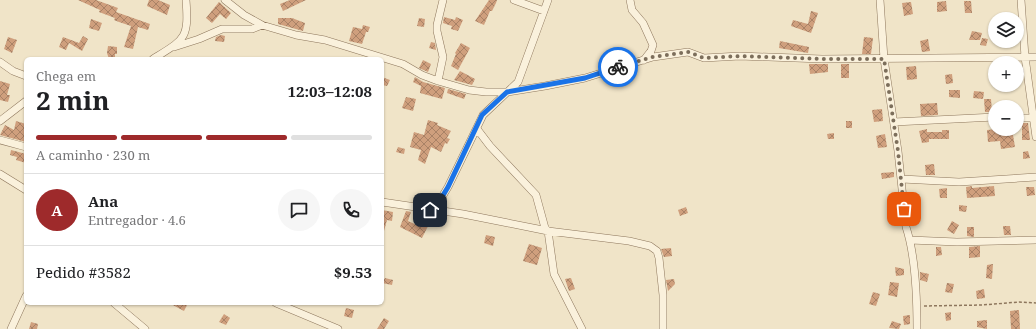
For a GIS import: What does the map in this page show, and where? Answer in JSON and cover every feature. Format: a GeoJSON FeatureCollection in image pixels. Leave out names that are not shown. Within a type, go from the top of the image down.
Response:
{"type":"FeatureCollection","features":[{"type":"Feature","properties":{"kind":"street"},"geometry":{"type":"LineString","coordinates":[[156,57],[182,40],[186,32],[186,0]]}},
{"type":"Feature","properties":{"kind":"street"},"geometry":{"type":"LineString","coordinates":[[225,0],[244,15],[262,25],[296,35],[326,40],[381,57]]}},
{"type":"Feature","properties":{"kind":"street"},"geometry":{"type":"LineString","coordinates":[[438,82],[443,57],[437,31],[442,0]]}},
{"type":"Feature","properties":{"kind":"street"},"geometry":{"type":"LineString","coordinates":[[514,0],[544,11]]}},
{"type":"Feature","properties":{"kind":"street"},"geometry":{"type":"LineString","coordinates":[[430,210],[439,202],[448,187],[477,129],[482,115],[518,82],[548,0]]}},
{"type":"Feature","properties":{"kind":"street"},"geometry":{"type":"LineString","coordinates":[[630,0],[632,10],[643,23],[653,45],[651,51],[644,60]]}},
{"type":"Feature","properties":{"kind":"street"},"geometry":{"type":"LineString","coordinates":[[880,0],[884,59],[902,179],[906,228],[910,240],[917,306],[917,329]]}},
{"type":"Feature","properties":{"kind":"street"},"geometry":{"type":"LineString","coordinates":[[1021,0],[1025,57],[1035,118],[1036,137]]}},
{"type":"Feature","properties":{"kind":"street"},"geometry":{"type":"LineString","coordinates":[[174,46],[200,39],[222,29],[252,29],[262,25]]}},
{"type":"Feature","properties":{"kind":"street"},"geometry":{"type":"LineString","coordinates":[[384,58],[403,64],[438,82],[469,90],[507,92],[585,78],[644,60],[688,52],[704,58],[740,56],[822,59],[1036,57]]}},
{"type":"Feature","properties":{"kind":"street"},"geometry":{"type":"LineString","coordinates":[[0,62],[13,71],[24,75]]}},
{"type":"Feature","properties":{"kind":"street"},"geometry":{"type":"LineString","coordinates":[[0,121],[24,103]]}},
{"type":"Feature","properties":{"kind":"street"},"geometry":{"type":"LineString","coordinates":[[894,122],[988,117]]}},
{"type":"Feature","properties":{"kind":"street"},"geometry":{"type":"LineString","coordinates":[[1024,118],[1035,118]]}},
{"type":"Feature","properties":{"kind":"street"},"geometry":{"type":"LineString","coordinates":[[477,129],[490,146],[536,195],[545,228],[548,231],[554,274],[582,329]]}},
{"type":"Feature","properties":{"kind":"street"},"geometry":{"type":"LineString","coordinates":[[0,140],[24,146]]}},
{"type":"Feature","properties":{"kind":"street"},"geometry":{"type":"LineString","coordinates":[[0,174],[24,189]]}},
{"type":"Feature","properties":{"kind":"street"},"geometry":{"type":"LineString","coordinates":[[902,179],[959,182],[1036,176]]}},
{"type":"Feature","properties":{"kind":"street"},"geometry":{"type":"LineString","coordinates":[[384,202],[463,214],[548,231],[629,241],[654,248],[658,251],[663,295],[662,329]]}},
{"type":"Feature","properties":{"kind":"street"},"geometry":{"type":"LineString","coordinates":[[910,240],[957,242],[1036,240]]}},
{"type":"Feature","properties":{"kind":"street"},"geometry":{"type":"LineString","coordinates":[[11,329],[24,300]]}},
{"type":"Feature","properties":{"kind":"street"},"geometry":{"type":"LineString","coordinates":[[116,305],[145,329]]}},
{"type":"Feature","properties":{"kind":"street"},"geometry":{"type":"LineString","coordinates":[[281,305],[338,329]]}},
{"type":"Feature","properties":{"kind":"path"},"geometry":{"type":"LineString","coordinates":[[917,306],[938,304],[982,305],[1019,302],[1036,303]]}},
{"type":"Feature","properties":{"kind":"building"},"geometry":{"type":"Polygon","coordinates":[[[78,0],[96,0],[118,8],[116,12],[150,24],[148,30],[138,27],[133,49],[124,47],[131,26],[114,20],[115,18],[99,12],[100,10],[78,0]]]}},
{"type":"Feature","properties":{"kind":"building"},"geometry":{"type":"Polygon","coordinates":[[[149,0],[158,0],[170,5],[167,15],[147,6],[149,0]]]}},
{"type":"Feature","properties":{"kind":"building"},"geometry":{"type":"Polygon","coordinates":[[[290,0],[306,0],[283,11],[280,4],[290,0]]]}},
{"type":"Feature","properties":{"kind":"building"},"geometry":{"type":"Polygon","coordinates":[[[489,0],[497,0],[484,25],[475,21],[489,0]]]}},
{"type":"Feature","properties":{"kind":"building"},"geometry":{"type":"Polygon","coordinates":[[[946,1],[947,11],[937,12],[937,2],[946,1]]]}},
{"type":"Feature","properties":{"kind":"building"},"geometry":{"type":"Polygon","coordinates":[[[964,1],[971,1],[972,13],[965,13],[964,1]]]}},
{"type":"Feature","properties":{"kind":"building"},"geometry":{"type":"Polygon","coordinates":[[[219,2],[231,13],[226,19],[220,14],[212,23],[206,18],[219,2]]]}},
{"type":"Feature","properties":{"kind":"building"},"geometry":{"type":"Polygon","coordinates":[[[911,2],[913,14],[904,16],[902,3],[911,2]]]}},
{"type":"Feature","properties":{"kind":"building"},"geometry":{"type":"Polygon","coordinates":[[[811,11],[818,13],[811,33],[791,26],[793,20],[808,24],[811,11]]]}},
{"type":"Feature","properties":{"kind":"building"},"geometry":{"type":"Polygon","coordinates":[[[444,17],[455,20],[456,17],[463,20],[458,31],[451,29],[452,26],[443,23],[444,17]]]}},
{"type":"Feature","properties":{"kind":"building"},"geometry":{"type":"Polygon","coordinates":[[[278,18],[292,18],[305,23],[303,31],[278,24],[278,18]]]}},
{"type":"Feature","properties":{"kind":"building"},"geometry":{"type":"Polygon","coordinates":[[[419,18],[425,19],[424,27],[417,26],[419,18]]]}},
{"type":"Feature","properties":{"kind":"building"},"geometry":{"type":"Polygon","coordinates":[[[91,19],[102,23],[99,31],[89,28],[91,19]]]}},
{"type":"Feature","properties":{"kind":"building"},"geometry":{"type":"Polygon","coordinates":[[[363,25],[370,27],[368,32],[366,32],[362,44],[349,41],[353,27],[362,29],[363,25]]]}},
{"type":"Feature","properties":{"kind":"building"},"geometry":{"type":"Polygon","coordinates":[[[972,31],[982,33],[980,40],[969,40],[972,31]]]}},
{"type":"Feature","properties":{"kind":"building"},"geometry":{"type":"Polygon","coordinates":[[[221,35],[225,36],[224,42],[215,41],[216,37],[221,35]]]}},
{"type":"Feature","properties":{"kind":"building"},"geometry":{"type":"Polygon","coordinates":[[[83,36],[88,39],[82,51],[69,43],[66,50],[59,47],[63,37],[79,43],[83,36]]]}},
{"type":"Feature","properties":{"kind":"building"},"geometry":{"type":"Polygon","coordinates":[[[8,37],[17,40],[12,53],[4,49],[8,37]]]}},
{"type":"Feature","properties":{"kind":"building"},"geometry":{"type":"Polygon","coordinates":[[[864,37],[873,38],[871,54],[862,54],[864,37]]]}},
{"type":"Feature","properties":{"kind":"building"},"geometry":{"type":"Polygon","coordinates":[[[982,38],[988,39],[986,46],[980,45],[982,38]]]}},
{"type":"Feature","properties":{"kind":"building"},"geometry":{"type":"Polygon","coordinates":[[[928,39],[930,51],[922,52],[920,41],[928,39]]]}},
{"type":"Feature","properties":{"kind":"building"},"geometry":{"type":"Polygon","coordinates":[[[780,41],[809,47],[808,53],[779,48],[780,41]]]}},
{"type":"Feature","properties":{"kind":"building"},"geometry":{"type":"Polygon","coordinates":[[[431,42],[435,43],[436,50],[429,48],[431,42]]]}},
{"type":"Feature","properties":{"kind":"building"},"geometry":{"type":"Polygon","coordinates":[[[461,43],[470,48],[458,70],[451,66],[456,54],[455,53],[461,43]]]}},
{"type":"Feature","properties":{"kind":"building"},"geometry":{"type":"Polygon","coordinates":[[[108,46],[117,47],[117,54],[115,54],[115,57],[108,57],[107,53],[108,46]]]}},
{"type":"Feature","properties":{"kind":"building"},"geometry":{"type":"Polygon","coordinates":[[[423,60],[431,64],[428,72],[419,68],[423,60]]]}},
{"type":"Feature","properties":{"kind":"building"},"geometry":{"type":"Polygon","coordinates":[[[809,64],[828,64],[828,72],[810,74],[809,64]]]}},
{"type":"Feature","properties":{"kind":"building"},"geometry":{"type":"Polygon","coordinates":[[[841,64],[849,64],[849,78],[841,78],[841,64]]]}},
{"type":"Feature","properties":{"kind":"building"},"geometry":{"type":"Polygon","coordinates":[[[916,66],[917,79],[907,80],[906,67],[916,66]]]}},
{"type":"Feature","properties":{"kind":"building"},"geometry":{"type":"Polygon","coordinates":[[[460,71],[475,79],[472,85],[454,80],[460,71]]]}},
{"type":"Feature","properties":{"kind":"building"},"geometry":{"type":"Polygon","coordinates":[[[952,74],[953,83],[946,84],[945,75],[952,74]]]}},
{"type":"Feature","properties":{"kind":"building"},"geometry":{"type":"Polygon","coordinates":[[[415,77],[423,82],[445,88],[442,99],[420,93],[421,86],[413,82],[415,77]]]}},
{"type":"Feature","properties":{"kind":"building"},"geometry":{"type":"Polygon","coordinates":[[[384,78],[390,80],[387,86],[384,85],[384,78]]]}},
{"type":"Feature","properties":{"kind":"building"},"geometry":{"type":"Polygon","coordinates":[[[0,81],[10,84],[7,95],[10,95],[8,102],[0,100],[0,81]]]}},
{"type":"Feature","properties":{"kind":"building"},"geometry":{"type":"Polygon","coordinates":[[[448,89],[466,94],[464,99],[447,93],[448,89]]]}},
{"type":"Feature","properties":{"kind":"building"},"geometry":{"type":"Polygon","coordinates":[[[949,90],[960,90],[960,98],[949,97],[949,90]]]}},
{"type":"Feature","properties":{"kind":"building"},"geometry":{"type":"Polygon","coordinates":[[[974,91],[984,92],[983,99],[973,98],[974,91]]]}},
{"type":"Feature","properties":{"kind":"building"},"geometry":{"type":"Polygon","coordinates":[[[406,97],[416,99],[413,111],[402,108],[406,97]]]}},
{"type":"Feature","properties":{"kind":"building"},"geometry":{"type":"Polygon","coordinates":[[[984,99],[991,99],[988,100],[988,112],[985,112],[984,99]]]}},
{"type":"Feature","properties":{"kind":"building"},"geometry":{"type":"Polygon","coordinates":[[[937,103],[938,115],[921,116],[920,104],[937,103]]]}},
{"type":"Feature","properties":{"kind":"building"},"geometry":{"type":"Polygon","coordinates":[[[882,109],[883,121],[874,122],[872,110],[882,109]]]}},
{"type":"Feature","properties":{"kind":"building"},"geometry":{"type":"Polygon","coordinates":[[[428,120],[438,123],[437,125],[451,131],[447,138],[450,139],[447,144],[445,143],[441,152],[431,147],[425,164],[418,160],[421,150],[410,147],[414,132],[424,135],[428,120]]]}},
{"type":"Feature","properties":{"kind":"building"},"geometry":{"type":"Polygon","coordinates":[[[16,121],[24,123],[24,141],[0,135],[5,125],[14,130],[16,121]]]}},
{"type":"Feature","properties":{"kind":"building"},"geometry":{"type":"Polygon","coordinates":[[[846,121],[852,121],[852,128],[846,128],[846,121]]]}},
{"type":"Feature","properties":{"kind":"building"},"geometry":{"type":"Polygon","coordinates":[[[1024,123],[1028,123],[1030,140],[1022,140],[1022,136],[1024,136],[1024,123]]]}},
{"type":"Feature","properties":{"kind":"building"},"geometry":{"type":"Polygon","coordinates":[[[927,129],[927,132],[942,132],[942,130],[949,130],[949,139],[929,139],[929,142],[922,143],[919,131],[927,129]]]}},
{"type":"Feature","properties":{"kind":"building"},"geometry":{"type":"Polygon","coordinates":[[[987,130],[988,136],[1013,136],[1015,147],[1001,149],[1000,141],[988,142],[987,130]]]}},
{"type":"Feature","properties":{"kind":"building"},"geometry":{"type":"Polygon","coordinates":[[[834,133],[834,139],[828,139],[827,134],[834,133]]]}},
{"type":"Feature","properties":{"kind":"building"},"geometry":{"type":"Polygon","coordinates":[[[885,134],[887,147],[878,148],[876,136],[885,134]]]}},
{"type":"Feature","properties":{"kind":"building"},"geometry":{"type":"Polygon","coordinates":[[[398,147],[405,149],[404,154],[396,152],[398,147]]]}},
{"type":"Feature","properties":{"kind":"building"},"geometry":{"type":"Polygon","coordinates":[[[11,150],[24,153],[24,162],[16,160],[17,157],[10,155],[11,150]]]}},
{"type":"Feature","properties":{"kind":"building"},"geometry":{"type":"Polygon","coordinates":[[[1028,151],[1030,158],[1023,159],[1023,152],[1028,151]]]}},
{"type":"Feature","properties":{"kind":"building"},"geometry":{"type":"Polygon","coordinates":[[[934,164],[935,175],[926,175],[925,165],[934,164]]]}},
{"type":"Feature","properties":{"kind":"building"},"geometry":{"type":"Polygon","coordinates":[[[894,172],[894,177],[882,179],[881,173],[894,172]]]}},
{"type":"Feature","properties":{"kind":"building"},"geometry":{"type":"Polygon","coordinates":[[[972,186],[972,188],[994,186],[995,196],[967,198],[966,187],[972,186]]]}},
{"type":"Feature","properties":{"kind":"building"},"geometry":{"type":"Polygon","coordinates":[[[1026,187],[1034,187],[1035,195],[1027,196],[1026,187]]]}},
{"type":"Feature","properties":{"kind":"building"},"geometry":{"type":"Polygon","coordinates":[[[947,188],[947,198],[940,198],[939,189],[947,188]]]}},
{"type":"Feature","properties":{"kind":"building"},"geometry":{"type":"Polygon","coordinates":[[[959,205],[967,206],[966,212],[959,211],[959,205]]]}},
{"type":"Feature","properties":{"kind":"building"},"geometry":{"type":"Polygon","coordinates":[[[686,207],[688,213],[680,216],[678,210],[686,207]]]}},
{"type":"Feature","properties":{"kind":"building"},"geometry":{"type":"Polygon","coordinates":[[[384,210],[393,212],[392,221],[387,220],[384,231],[384,210]]]}},
{"type":"Feature","properties":{"kind":"building"},"geometry":{"type":"Polygon","coordinates":[[[406,211],[411,212],[408,221],[419,226],[420,223],[428,226],[422,238],[400,227],[406,211]]]}},
{"type":"Feature","properties":{"kind":"building"},"geometry":{"type":"Polygon","coordinates":[[[952,221],[959,225],[954,234],[947,230],[952,221]]]}},
{"type":"Feature","properties":{"kind":"building"},"geometry":{"type":"Polygon","coordinates":[[[1003,226],[1010,226],[1011,235],[1004,235],[1003,226]]]}},
{"type":"Feature","properties":{"kind":"building"},"geometry":{"type":"Polygon","coordinates":[[[967,227],[974,227],[974,237],[967,236],[967,227]]]}},
{"type":"Feature","properties":{"kind":"building"},"geometry":{"type":"Polygon","coordinates":[[[486,235],[495,237],[493,246],[484,243],[486,235]]]}},
{"type":"Feature","properties":{"kind":"building"},"geometry":{"type":"Polygon","coordinates":[[[529,244],[542,248],[537,265],[523,261],[529,244]]]}},
{"type":"Feature","properties":{"kind":"building"},"geometry":{"type":"Polygon","coordinates":[[[980,246],[980,257],[969,258],[969,247],[980,246]]]}},
{"type":"Feature","properties":{"kind":"building"},"geometry":{"type":"Polygon","coordinates":[[[936,247],[941,247],[942,255],[936,256],[936,247]]]}},
{"type":"Feature","properties":{"kind":"building"},"geometry":{"type":"Polygon","coordinates":[[[671,248],[672,256],[664,257],[661,249],[671,248]]]}},
{"type":"Feature","properties":{"kind":"building"},"geometry":{"type":"Polygon","coordinates":[[[993,264],[992,279],[986,278],[987,265],[993,264]]]}},
{"type":"Feature","properties":{"kind":"building"},"geometry":{"type":"Polygon","coordinates":[[[895,267],[904,269],[904,275],[896,276],[895,267]]]}},
{"type":"Feature","properties":{"kind":"building"},"geometry":{"type":"Polygon","coordinates":[[[920,272],[929,274],[927,282],[920,280],[920,272]]]}},
{"type":"Feature","properties":{"kind":"building"},"geometry":{"type":"Polygon","coordinates":[[[385,278],[393,280],[392,285],[384,283],[385,278]]]}},
{"type":"Feature","properties":{"kind":"building"},"geometry":{"type":"Polygon","coordinates":[[[571,278],[575,289],[569,291],[565,279],[571,278]]]}},
{"type":"Feature","properties":{"kind":"building"},"geometry":{"type":"Polygon","coordinates":[[[674,279],[675,284],[668,291],[666,280],[674,279]]]}},
{"type":"Feature","properties":{"kind":"building"},"geometry":{"type":"Polygon","coordinates":[[[890,282],[899,283],[897,297],[888,295],[890,282]]]}},
{"type":"Feature","properties":{"kind":"building"},"geometry":{"type":"Polygon","coordinates":[[[947,283],[954,284],[952,293],[945,292],[947,283]]]}},
{"type":"Feature","properties":{"kind":"building"},"geometry":{"type":"Polygon","coordinates":[[[984,289],[985,298],[977,299],[976,291],[984,289]]]}},
{"type":"Feature","properties":{"kind":"building"},"geometry":{"type":"Polygon","coordinates":[[[873,292],[880,294],[876,306],[869,304],[873,292]]]}},
{"type":"Feature","properties":{"kind":"building"},"geometry":{"type":"Polygon","coordinates":[[[173,305],[187,305],[184,311],[173,305]]]}},
{"type":"Feature","properties":{"kind":"building"},"geometry":{"type":"Polygon","coordinates":[[[346,308],[354,310],[352,318],[344,316],[346,308]]]}},
{"type":"Feature","properties":{"kind":"building"},"geometry":{"type":"Polygon","coordinates":[[[1019,310],[1020,329],[1011,329],[1010,311],[1019,310]]]}},
{"type":"Feature","properties":{"kind":"building"},"geometry":{"type":"Polygon","coordinates":[[[951,312],[951,320],[946,321],[945,313],[951,312]]]}},
{"type":"Feature","properties":{"kind":"building"},"geometry":{"type":"Polygon","coordinates":[[[224,314],[230,318],[226,325],[219,322],[224,314]]]}},
{"type":"Feature","properties":{"kind":"building"},"geometry":{"type":"Polygon","coordinates":[[[910,315],[910,324],[904,325],[903,316],[910,315]]]}},
{"type":"Feature","properties":{"kind":"building"},"geometry":{"type":"Polygon","coordinates":[[[384,318],[389,321],[384,329],[377,329],[384,318]]]}},
{"type":"Feature","properties":{"kind":"building"},"geometry":{"type":"Polygon","coordinates":[[[987,320],[987,329],[977,327],[977,321],[987,320]]]}},
{"type":"Feature","properties":{"kind":"building"},"geometry":{"type":"Polygon","coordinates":[[[892,321],[901,324],[899,329],[889,328],[892,321]]]}},
{"type":"Feature","properties":{"kind":"building"},"geometry":{"type":"Polygon","coordinates":[[[31,322],[38,324],[37,329],[29,329],[31,322]]]}},
{"type":"Feature","properties":{"kind":"way so far"},"geometry":{"type":"LineString","coordinates":[[618,67],[653,57],[678,52],[688,52],[704,58],[740,56],[822,59],[884,59],[902,179],[904,209]]}},
{"type":"Feature","properties":{"kind":"route"},"geometry":{"type":"LineString","coordinates":[[430,210],[439,202],[448,187],[477,129],[482,115],[507,92],[585,78],[618,67]]}}]}
